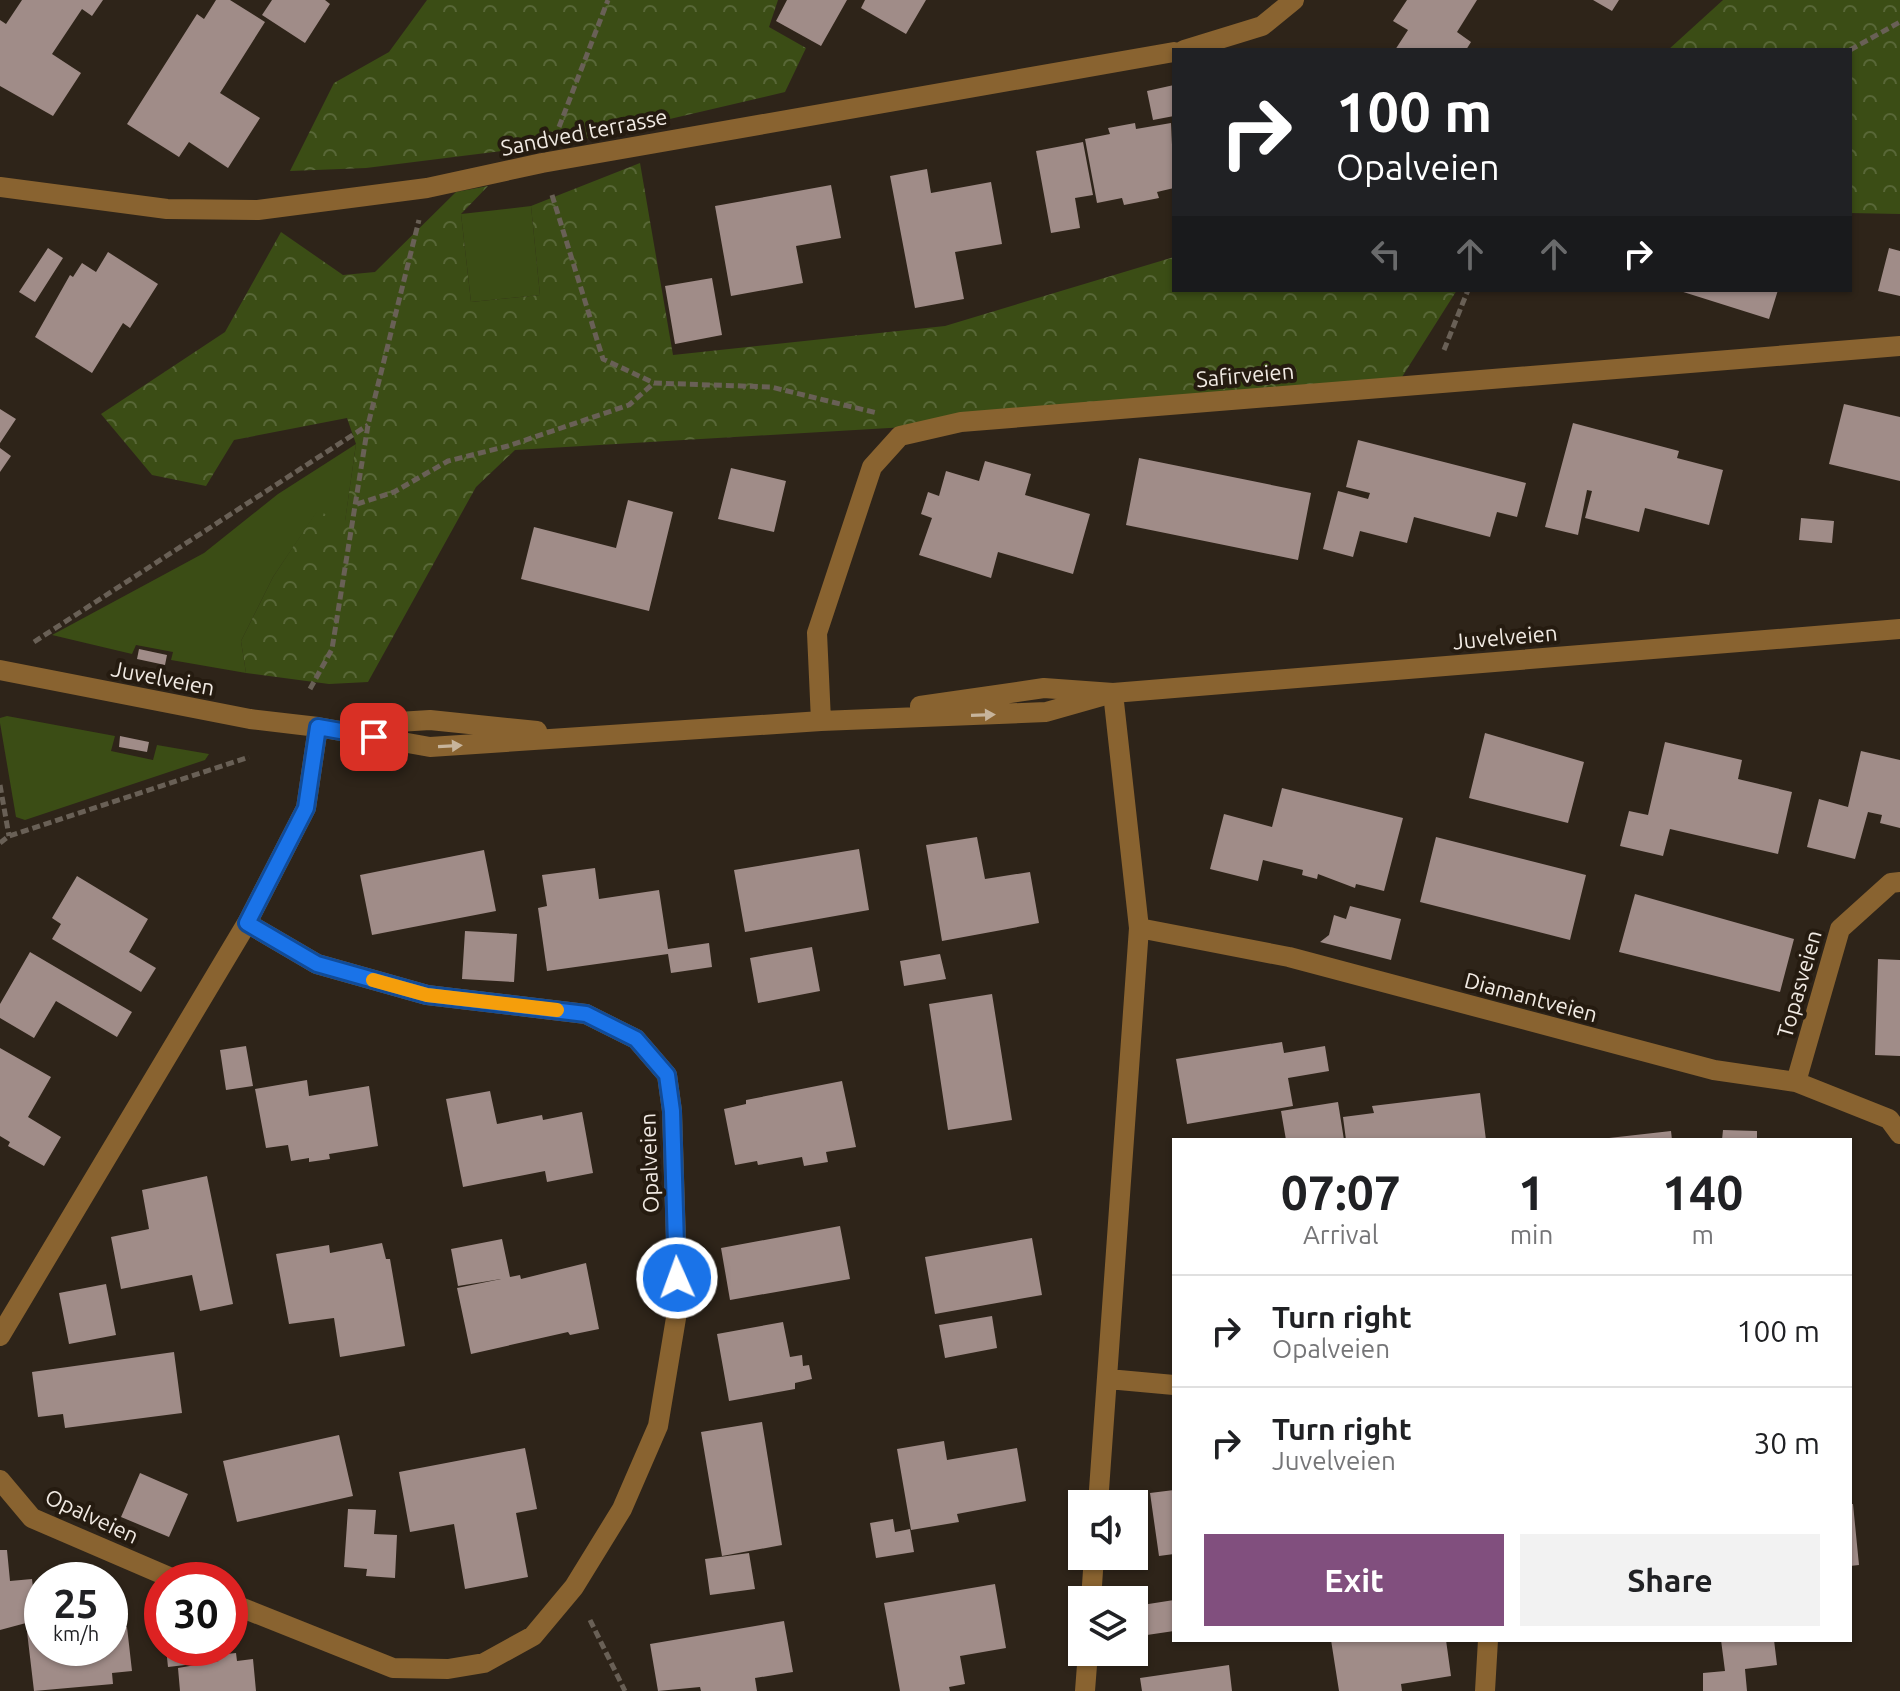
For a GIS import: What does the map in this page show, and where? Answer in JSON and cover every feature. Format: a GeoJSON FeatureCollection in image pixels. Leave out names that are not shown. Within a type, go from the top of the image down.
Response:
{"type":"FeatureCollection","features":[{"type":"Feature","properties":{"kind":"street"},"geometry":{"type":"LineString","coordinates":[[1190,48],[1262,26],[1294,0]]}},
{"type":"Feature","properties":{"kind":"street","name":"Sandved terrasse"},"geometry":{"type":"LineString","coordinates":[[0,187],[167,209],[243,210],[427,188],[542,163],[1172,52]]}},
{"type":"Feature","properties":{"kind":"street","name":"Safirveien"},"geometry":{"type":"LineString","coordinates":[[900,436],[961,422],[1900,346]]}},
{"type":"Feature","properties":{"kind":"street"},"geometry":{"type":"LineString","coordinates":[[821,721],[817,633],[872,467],[900,436]]}},
{"type":"Feature","properties":{"kind":"street","name":"Juvelveien"},"geometry":{"type":"LineString","coordinates":[[0,670],[250,719],[318,727],[430,720],[600,738],[821,721],[1046,712],[1113,693],[1900,629]]}},
{"type":"Feature","properties":{"kind":"street"},"geometry":{"type":"LineString","coordinates":[[1099,1490],[1139,928],[1113,693]]}},
{"type":"Feature","properties":{"kind":"street"},"geometry":{"type":"LineString","coordinates":[[0,1336],[247,923],[306,808],[318,727]]}},
{"type":"Feature","properties":{"kind":"street","name":"Topasveien"},"geometry":{"type":"LineString","coordinates":[[1796,1082],[1840,929],[1891,883],[1900,882]]}},
{"type":"Feature","properties":{"kind":"street","name":"Opalveien"},"geometry":{"type":"LineString","coordinates":[[247,923],[317,964],[427,995],[586,1014],[636,1039],[667,1075],[672,1111],[678,1306],[658,1426],[622,1509],[574,1587],[533,1636],[484,1663],[448,1669],[393,1668],[248,1610]]}},
{"type":"Feature","properties":{"kind":"street","name":"Diamantveien"},"geometry":{"type":"LineString","coordinates":[[1139,928],[1289,957],[1714,1070],[1796,1082],[1889,1119],[1900,1134]]}},
{"type":"Feature","properties":{"kind":"street"},"geometry":{"type":"LineString","coordinates":[[1108,1379],[1172,1385]]}},
{"type":"Feature","properties":{"kind":"street","name":"Opalveien"},"geometry":{"type":"LineString","coordinates":[[0,1480],[32,1518],[144,1566]]}},
{"type":"Feature","properties":{"kind":"street"},"geometry":{"type":"LineString","coordinates":[[1485,1691],[1488,1642]]}},
{"type":"Feature","properties":{"kind":"street"},"geometry":{"type":"LineString","coordinates":[[1085,1691],[1087,1666]]}},
{"type":"Feature","properties":{"kind":"path"},"geometry":{"type":"LineString","coordinates":[[608,0],[542,163],[603,359],[654,383],[771,387],[881,414],[900,436]]}},
{"type":"Feature","properties":{"kind":"path"},"geometry":{"type":"LineString","coordinates":[[1852,49],[1898,25]]}},
{"type":"Feature","properties":{"kind":"path"},"geometry":{"type":"LineString","coordinates":[[310,689],[332,649],[368,425],[427,188]]}},
{"type":"Feature","properties":{"kind":"path"},"geometry":{"type":"LineString","coordinates":[[1431,384],[1467,292]]}},
{"type":"Feature","properties":{"kind":"path"},"geometry":{"type":"LineString","coordinates":[[357,504],[394,492],[448,461],[508,446],[629,405],[654,383]]}},
{"type":"Feature","properties":{"kind":"path"},"geometry":{"type":"LineString","coordinates":[[23,649],[368,425]]}},
{"type":"Feature","properties":{"kind":"path"},"geometry":{"type":"LineString","coordinates":[[0,843],[9,836],[249,757]]}},
{"type":"Feature","properties":{"kind":"path"},"geometry":{"type":"LineString","coordinates":[[0,785],[9,836]]}},
{"type":"Feature","properties":{"kind":"path"},"geometry":{"type":"LineString","coordinates":[[574,1587],[625,1691]]}},
{"type":"Feature","properties":{"kind":"green space"},"geometry":{"type":"Polygon","coordinates":[[[427,0],[778,0],[769,27],[806,48],[785,92],[567,143],[366,168],[290,171],[334,83],[389,52],[427,0]]]}},
{"type":"Feature","properties":{"kind":"green space"},"geometry":{"type":"Polygon","coordinates":[[[1723,0],[1900,0],[1900,214],[1852,213],[1852,48],[1670,48],[1723,0]]]}},
{"type":"Feature","properties":{"kind":"green space"},"geometry":{"type":"Polygon","coordinates":[[[640,163],[673,355],[945,326],[1172,258],[1172,292],[1456,292],[1402,377],[906,427],[515,450],[476,487],[368,682],[329,684],[246,673],[241,641],[273,577],[317,511],[345,521],[356,444],[347,418],[234,440],[206,486],[152,475],[101,414],[225,332],[281,232],[343,275],[375,272],[456,192],[488,186],[461,214],[471,302],[540,295],[531,206],[640,163]]]}},
{"type":"Feature","properties":{"kind":"green space"},"geometry":{"type":"Polygon","coordinates":[[[531,206],[540,295],[471,302],[461,214],[531,206]]]}},
{"type":"Feature","properties":{"kind":"green space"},"geometry":{"type":"Polygon","coordinates":[[[356,444],[345,522],[317,512],[273,577],[241,641],[246,673],[171,660],[173,652],[136,645],[132,654],[52,635],[204,553],[278,494],[356,444]]]}},
{"type":"Feature","properties":{"kind":"green space"},"geometry":{"type":"Polygon","coordinates":[[[7,716],[115,736],[111,751],[153,760],[157,745],[209,754],[205,760],[25,820],[16,817],[0,723],[0,718],[7,716]]]}},
{"type":"Feature","properties":{"kind":"building"},"geometry":{"type":"Polygon","coordinates":[[[22,0],[103,0],[92,16],[82,9],[52,54],[81,73],[53,116],[0,86],[0,20],[6,24],[22,0]]]}},
{"type":"Feature","properties":{"kind":"building"},"geometry":{"type":"Polygon","coordinates":[[[216,0],[230,0],[265,22],[220,93],[260,118],[228,168],[189,142],[179,157],[127,124],[197,14],[204,19],[216,0]]]}},
{"type":"Feature","properties":{"kind":"building"},"geometry":{"type":"Polygon","coordinates":[[[272,0],[325,0],[330,4],[305,43],[262,15],[272,0]]]}},
{"type":"Feature","properties":{"kind":"building"},"geometry":{"type":"Polygon","coordinates":[[[787,0],[847,0],[821,46],[776,21],[787,0]]]}},
{"type":"Feature","properties":{"kind":"building"},"geometry":{"type":"Polygon","coordinates":[[[865,0],[926,0],[906,34],[861,8],[865,0]]]}},
{"type":"Feature","properties":{"kind":"building"},"geometry":{"type":"Polygon","coordinates":[[[1407,0],[1477,0],[1457,32],[1471,42],[1467,48],[1396,48],[1408,30],[1393,21],[1407,0]]]}},
{"type":"Feature","properties":{"kind":"building"},"geometry":{"type":"Polygon","coordinates":[[[1593,0],[1619,0],[1612,11],[1593,0]]]}},
{"type":"Feature","properties":{"kind":"building"},"geometry":{"type":"Polygon","coordinates":[[[1172,85],[1172,116],[1153,120],[1147,91],[1172,85]]]}},
{"type":"Feature","properties":{"kind":"building"},"geometry":{"type":"Polygon","coordinates":[[[1135,123],[1136,129],[1171,123],[1172,188],[1157,192],[1159,198],[1124,205],[1122,198],[1097,203],[1085,139],[1110,134],[1108,128],[1135,123]]]}},
{"type":"Feature","properties":{"kind":"building"},"geometry":{"type":"Polygon","coordinates":[[[1083,142],[1093,195],[1075,198],[1080,228],[1051,233],[1036,151],[1083,142]]]}},
{"type":"Feature","properties":{"kind":"building"},"geometry":{"type":"Polygon","coordinates":[[[927,169],[931,193],[991,182],[1002,244],[955,252],[964,299],[915,308],[890,176],[927,169]]]}},
{"type":"Feature","properties":{"kind":"building"},"geometry":{"type":"Polygon","coordinates":[[[831,185],[841,238],[796,246],[803,283],[731,296],[715,206],[831,185]]]}},
{"type":"Feature","properties":{"kind":"building"},"geometry":{"type":"Polygon","coordinates":[[[48,248],[63,258],[35,302],[19,292],[48,248]]]}},
{"type":"Feature","properties":{"kind":"building"},"geometry":{"type":"Polygon","coordinates":[[[1889,248],[1900,251],[1900,296],[1878,291],[1889,248]]]}},
{"type":"Feature","properties":{"kind":"building"},"geometry":{"type":"Polygon","coordinates":[[[108,252],[158,284],[130,328],[123,323],[92,373],[35,337],[70,275],[73,277],[82,263],[96,272],[108,252]]]}},
{"type":"Feature","properties":{"kind":"building"},"geometry":{"type":"Polygon","coordinates":[[[712,278],[722,335],[675,344],[665,286],[712,278]]]}},
{"type":"Feature","properties":{"kind":"building"},"geometry":{"type":"Polygon","coordinates":[[[1683,292],[1777,292],[1769,319],[1683,292]]]}},
{"type":"Feature","properties":{"kind":"building"},"geometry":{"type":"Polygon","coordinates":[[[1844,404],[1900,417],[1900,481],[1829,464],[1844,404]]]}},
{"type":"Feature","properties":{"kind":"building"},"geometry":{"type":"Polygon","coordinates":[[[0,409],[16,419],[0,443],[0,409]]]}},
{"type":"Feature","properties":{"kind":"building"},"geometry":{"type":"Polygon","coordinates":[[[1573,423],[1679,451],[1677,458],[1723,470],[1709,525],[1645,508],[1639,532],[1585,518],[1592,491],[1587,490],[1578,535],[1545,527],[1573,423]]]}},
{"type":"Feature","properties":{"kind":"building"},"geometry":{"type":"Polygon","coordinates":[[[1358,440],[1526,483],[1517,517],[1497,512],[1490,537],[1414,517],[1407,543],[1360,531],[1353,557],[1323,549],[1338,491],[1368,499],[1370,493],[1346,487],[1358,440]]]}},
{"type":"Feature","properties":{"kind":"building"},"geometry":{"type":"Polygon","coordinates":[[[0,448],[11,456],[0,472],[0,448]]]}},
{"type":"Feature","properties":{"kind":"building"},"geometry":{"type":"Polygon","coordinates":[[[1139,458],[1311,493],[1298,560],[1126,525],[1139,458]]]}},
{"type":"Feature","properties":{"kind":"building"},"geometry":{"type":"Polygon","coordinates":[[[985,461],[1031,474],[1025,495],[1090,514],[1073,574],[998,552],[991,578],[919,555],[932,518],[921,514],[928,492],[939,496],[946,471],[979,481],[985,461]]]}},
{"type":"Feature","properties":{"kind":"building"},"geometry":{"type":"Polygon","coordinates":[[[731,468],[786,481],[774,532],[718,519],[731,468]]]}},
{"type":"Feature","properties":{"kind":"building"},"geometry":{"type":"Polygon","coordinates":[[[628,500],[673,512],[649,611],[521,579],[534,527],[616,548],[628,500]]]}},
{"type":"Feature","properties":{"kind":"building"},"geometry":{"type":"Polygon","coordinates":[[[1801,518],[1834,521],[1832,543],[1799,540],[1801,518]]]}},
{"type":"Feature","properties":{"kind":"building"},"geometry":{"type":"Polygon","coordinates":[[[139,649],[167,655],[165,665],[137,659],[139,649]]]}},
{"type":"Feature","properties":{"kind":"building"},"geometry":{"type":"Polygon","coordinates":[[[1485,733],[1584,762],[1568,823],[1469,798],[1485,733]]]}},
{"type":"Feature","properties":{"kind":"building"},"geometry":{"type":"Polygon","coordinates":[[[120,736],[149,742],[147,752],[119,747],[120,736]]]}},
{"type":"Feature","properties":{"kind":"building"},"geometry":{"type":"Polygon","coordinates":[[[1665,742],[1742,760],[1738,779],[1792,792],[1778,854],[1670,829],[1663,856],[1620,846],[1629,811],[1648,815],[1665,742]]]}},
{"type":"Feature","properties":{"kind":"building"},"geometry":{"type":"Polygon","coordinates":[[[1861,751],[1900,760],[1900,828],[1880,823],[1882,815],[1868,812],[1855,859],[1807,847],[1819,799],[1848,807],[1861,751]]]}},
{"type":"Feature","properties":{"kind":"building"},"geometry":{"type":"Polygon","coordinates":[[[1282,788],[1403,818],[1384,891],[1356,884],[1355,888],[1318,874],[1317,879],[1302,875],[1303,870],[1263,860],[1258,881],[1210,869],[1224,814],[1272,827],[1282,788]]]}},
{"type":"Feature","properties":{"kind":"building"},"geometry":{"type":"Polygon","coordinates":[[[977,837],[985,879],[1030,872],[1039,923],[942,941],[926,845],[977,837]]]}},
{"type":"Feature","properties":{"kind":"building"},"geometry":{"type":"Polygon","coordinates":[[[1436,837],[1586,875],[1570,940],[1420,902],[1436,837]]]}},
{"type":"Feature","properties":{"kind":"building"},"geometry":{"type":"Polygon","coordinates":[[[859,849],[869,910],[745,932],[734,870],[859,849]]]}},
{"type":"Feature","properties":{"kind":"building"},"geometry":{"type":"Polygon","coordinates":[[[484,850],[496,911],[372,935],[360,875],[484,850]]]}},
{"type":"Feature","properties":{"kind":"building"},"geometry":{"type":"Polygon","coordinates":[[[595,868],[599,899],[659,890],[668,949],[709,943],[712,967],[671,973],[668,954],[547,971],[538,908],[547,906],[542,875],[595,868]]]}},
{"type":"Feature","properties":{"kind":"building"},"geometry":{"type":"Polygon","coordinates":[[[77,876],[148,919],[129,952],[156,968],[141,992],[52,939],[61,924],[52,918],[77,876]]]}},
{"type":"Feature","properties":{"kind":"building"},"geometry":{"type":"Polygon","coordinates":[[[1635,894],[1794,939],[1780,992],[1619,952],[1635,894]]]}},
{"type":"Feature","properties":{"kind":"building"},"geometry":{"type":"Polygon","coordinates":[[[1350,906],[1401,919],[1391,960],[1320,942],[1329,935],[1334,915],[1346,919],[1350,906]]]}},
{"type":"Feature","properties":{"kind":"building"},"geometry":{"type":"Polygon","coordinates":[[[465,931],[517,934],[514,982],[462,979],[465,931]]]}},
{"type":"Feature","properties":{"kind":"building"},"geometry":{"type":"Polygon","coordinates":[[[812,947],[820,991],[758,1003],[750,958],[812,947]]]}},
{"type":"Feature","properties":{"kind":"building"},"geometry":{"type":"Polygon","coordinates":[[[30,952],[132,1012],[117,1037],[56,1001],[34,1038],[0,1018],[0,1004],[30,952]]]}},
{"type":"Feature","properties":{"kind":"building"},"geometry":{"type":"Polygon","coordinates":[[[940,954],[946,979],[904,986],[900,961],[940,954]]]}},
{"type":"Feature","properties":{"kind":"building"},"geometry":{"type":"Polygon","coordinates":[[[1878,959],[1900,960],[1900,1056],[1875,1055],[1878,959]]]}},
{"type":"Feature","properties":{"kind":"building"},"geometry":{"type":"Polygon","coordinates":[[[992,994],[1012,1120],[948,1130],[929,1004],[992,994]]]}},
{"type":"Feature","properties":{"kind":"building"},"geometry":{"type":"Polygon","coordinates":[[[1282,1042],[1284,1053],[1325,1046],[1329,1071],[1288,1078],[1293,1106],[1187,1124],[1176,1059],[1282,1042]]]}},
{"type":"Feature","properties":{"kind":"building"},"geometry":{"type":"Polygon","coordinates":[[[246,1046],[253,1086],[226,1090],[220,1050],[246,1046]]]}},
{"type":"Feature","properties":{"kind":"building"},"geometry":{"type":"Polygon","coordinates":[[[0,1048],[51,1077],[28,1117],[61,1137],[44,1166],[8,1146],[10,1142],[0,1136],[0,1048]]]}},
{"type":"Feature","properties":{"kind":"building"},"geometry":{"type":"Polygon","coordinates":[[[307,1080],[309,1096],[369,1086],[378,1146],[329,1154],[330,1159],[309,1162],[309,1158],[291,1161],[288,1145],[266,1148],[255,1089],[307,1080]]]}},
{"type":"Feature","properties":{"kind":"building"},"geometry":{"type":"Polygon","coordinates":[[[842,1081],[856,1147],[826,1152],[828,1162],[804,1166],[802,1157],[758,1165],[757,1161],[735,1165],[724,1109],[746,1104],[746,1100],[842,1081]]]}},
{"type":"Feature","properties":{"kind":"building"},"geometry":{"type":"Polygon","coordinates":[[[490,1091],[497,1124],[542,1115],[543,1120],[582,1112],[593,1173],[547,1182],[545,1171],[463,1187],[446,1099],[490,1091]]]}},
{"type":"Feature","properties":{"kind":"building"},"geometry":{"type":"Polygon","coordinates":[[[1480,1093],[1486,1138],[1346,1138],[1343,1117],[1374,1113],[1372,1106],[1480,1093]]]}},
{"type":"Feature","properties":{"kind":"building"},"geometry":{"type":"Polygon","coordinates":[[[1338,1102],[1344,1138],[1286,1138],[1281,1111],[1338,1102]]]}},
{"type":"Feature","properties":{"kind":"building"},"geometry":{"type":"Polygon","coordinates":[[[1723,1130],[1757,1131],[1757,1138],[1722,1138],[1723,1130]]]}},
{"type":"Feature","properties":{"kind":"building"},"geometry":{"type":"Polygon","coordinates":[[[1671,1131],[1672,1138],[1609,1138],[1671,1131]]]}},
{"type":"Feature","properties":{"kind":"building"},"geometry":{"type":"Polygon","coordinates":[[[207,1176],[233,1304],[200,1311],[192,1275],[121,1289],[111,1237],[149,1229],[142,1190],[207,1176]]]}},
{"type":"Feature","properties":{"kind":"building"},"geometry":{"type":"Polygon","coordinates":[[[840,1226],[850,1279],[730,1300],[721,1248],[840,1226]]]}},
{"type":"Feature","properties":{"kind":"building"},"geometry":{"type":"Polygon","coordinates":[[[1032,1238],[1042,1295],[935,1314],[925,1257],[1032,1238]]]}},
{"type":"Feature","properties":{"kind":"building"},"geometry":{"type":"Polygon","coordinates":[[[502,1239],[510,1277],[520,1275],[521,1279],[586,1263],[599,1329],[570,1335],[568,1332],[471,1354],[457,1288],[501,1279],[458,1286],[451,1249],[502,1239]]]}},
{"type":"Feature","properties":{"kind":"building"},"geometry":{"type":"Polygon","coordinates":[[[382,1243],[386,1259],[390,1259],[405,1346],[340,1357],[334,1318],[289,1324],[276,1254],[329,1245],[330,1253],[382,1243]]]}},
{"type":"Feature","properties":{"kind":"building"},"geometry":{"type":"Polygon","coordinates":[[[106,1284],[116,1335],[69,1344],[59,1293],[106,1284]]]}},
{"type":"Feature","properties":{"kind":"building"},"geometry":{"type":"Polygon","coordinates":[[[992,1316],[997,1348],[945,1358],[939,1325],[992,1316]]]}},
{"type":"Feature","properties":{"kind":"building"},"geometry":{"type":"Polygon","coordinates":[[[783,1322],[790,1357],[802,1355],[803,1366],[809,1365],[812,1379],[795,1383],[795,1389],[729,1401],[717,1334],[783,1322]]]}},
{"type":"Feature","properties":{"kind":"building"},"geometry":{"type":"Polygon","coordinates":[[[174,1352],[182,1413],[65,1428],[63,1414],[38,1417],[32,1372],[174,1352]]]}},
{"type":"Feature","properties":{"kind":"building"},"geometry":{"type":"Polygon","coordinates":[[[762,1422],[782,1545],[722,1556],[701,1432],[762,1422]]]}},
{"type":"Feature","properties":{"kind":"building"},"geometry":{"type":"Polygon","coordinates":[[[339,1435],[353,1496],[237,1522],[223,1461],[339,1435]]]}},
{"type":"Feature","properties":{"kind":"building"},"geometry":{"type":"Polygon","coordinates":[[[944,1441],[947,1460],[1017,1448],[1026,1501],[957,1514],[959,1522],[911,1530],[897,1449],[944,1441]]]}},
{"type":"Feature","properties":{"kind":"building"},"geometry":{"type":"Polygon","coordinates":[[[525,1448],[537,1509],[516,1513],[528,1577],[465,1589],[454,1524],[410,1532],[399,1472],[525,1448]]]}},
{"type":"Feature","properties":{"kind":"building"},"geometry":{"type":"Polygon","coordinates":[[[140,1473],[188,1494],[169,1537],[121,1517],[140,1473]]]}},
{"type":"Feature","properties":{"kind":"building"},"geometry":{"type":"Polygon","coordinates":[[[1172,1490],[1172,1554],[1159,1556],[1150,1493],[1172,1490]]]}},
{"type":"Feature","properties":{"kind":"building"},"geometry":{"type":"Polygon","coordinates":[[[1852,1504],[1853,1504],[1859,1565],[1852,1566],[1852,1504]]]}},
{"type":"Feature","properties":{"kind":"building"},"geometry":{"type":"Polygon","coordinates":[[[348,1509],[376,1510],[374,1534],[397,1535],[395,1578],[366,1576],[367,1569],[344,1567],[348,1509]]]}},
{"type":"Feature","properties":{"kind":"building"},"geometry":{"type":"Polygon","coordinates":[[[893,1519],[895,1532],[910,1529],[914,1552],[876,1558],[870,1523],[893,1519]]]}},
{"type":"Feature","properties":{"kind":"building"},"geometry":{"type":"Polygon","coordinates":[[[0,1550],[7,1550],[10,1581],[24,1580],[24,1624],[0,1630],[0,1550]]]}},
{"type":"Feature","properties":{"kind":"building"},"geometry":{"type":"Polygon","coordinates":[[[749,1553],[755,1589],[710,1595],[705,1559],[749,1553]]]}},
{"type":"Feature","properties":{"kind":"building"},"geometry":{"type":"Polygon","coordinates":[[[995,1584],[1006,1648],[960,1656],[965,1684],[949,1687],[950,1691],[900,1691],[884,1603],[995,1584]]]}},
{"type":"Feature","properties":{"kind":"building"},"geometry":{"type":"Polygon","coordinates":[[[1172,1600],[1172,1631],[1148,1635],[1148,1604],[1172,1600]]]}},
{"type":"Feature","properties":{"kind":"building"},"geometry":{"type":"Polygon","coordinates":[[[784,1621],[793,1672],[755,1678],[757,1691],[701,1691],[700,1687],[658,1691],[650,1644],[784,1621]]]}},
{"type":"Feature","properties":{"kind":"building"},"geometry":{"type":"Polygon","coordinates":[[[128,1636],[132,1671],[112,1673],[113,1684],[34,1691],[31,1666],[128,1666],[128,1636]]]}},
{"type":"Feature","properties":{"kind":"building"},"geometry":{"type":"Polygon","coordinates":[[[1331,1642],[1446,1642],[1451,1676],[1401,1684],[1402,1691],[1339,1691],[1331,1642]]]}},
{"type":"Feature","properties":{"kind":"building"},"geometry":{"type":"Polygon","coordinates":[[[1721,1642],[1774,1642],[1777,1665],[1745,1669],[1747,1691],[1703,1691],[1703,1673],[1725,1671],[1721,1642]]]}},
{"type":"Feature","properties":{"kind":"building"},"geometry":{"type":"Polygon","coordinates":[[[253,1659],[256,1691],[180,1691],[178,1668],[248,1666],[248,1660],[253,1659]]]}},
{"type":"Feature","properties":{"kind":"building"},"geometry":{"type":"Polygon","coordinates":[[[1229,1665],[1232,1691],[1142,1691],[1140,1678],[1229,1665]]]}},
{"type":"Feature","properties":{"kind":"slow traffic"},"geometry":{"type":"LineString","coordinates":[[373,980],[427,995],[557,1010]]}},
{"type":"Feature","properties":{"kind":"route"},"geometry":{"type":"LineString","coordinates":[[374,737],[318,727],[306,808],[247,923],[317,964],[427,995],[586,1014],[636,1039],[667,1075],[672,1111],[677,1278]]}}]}
